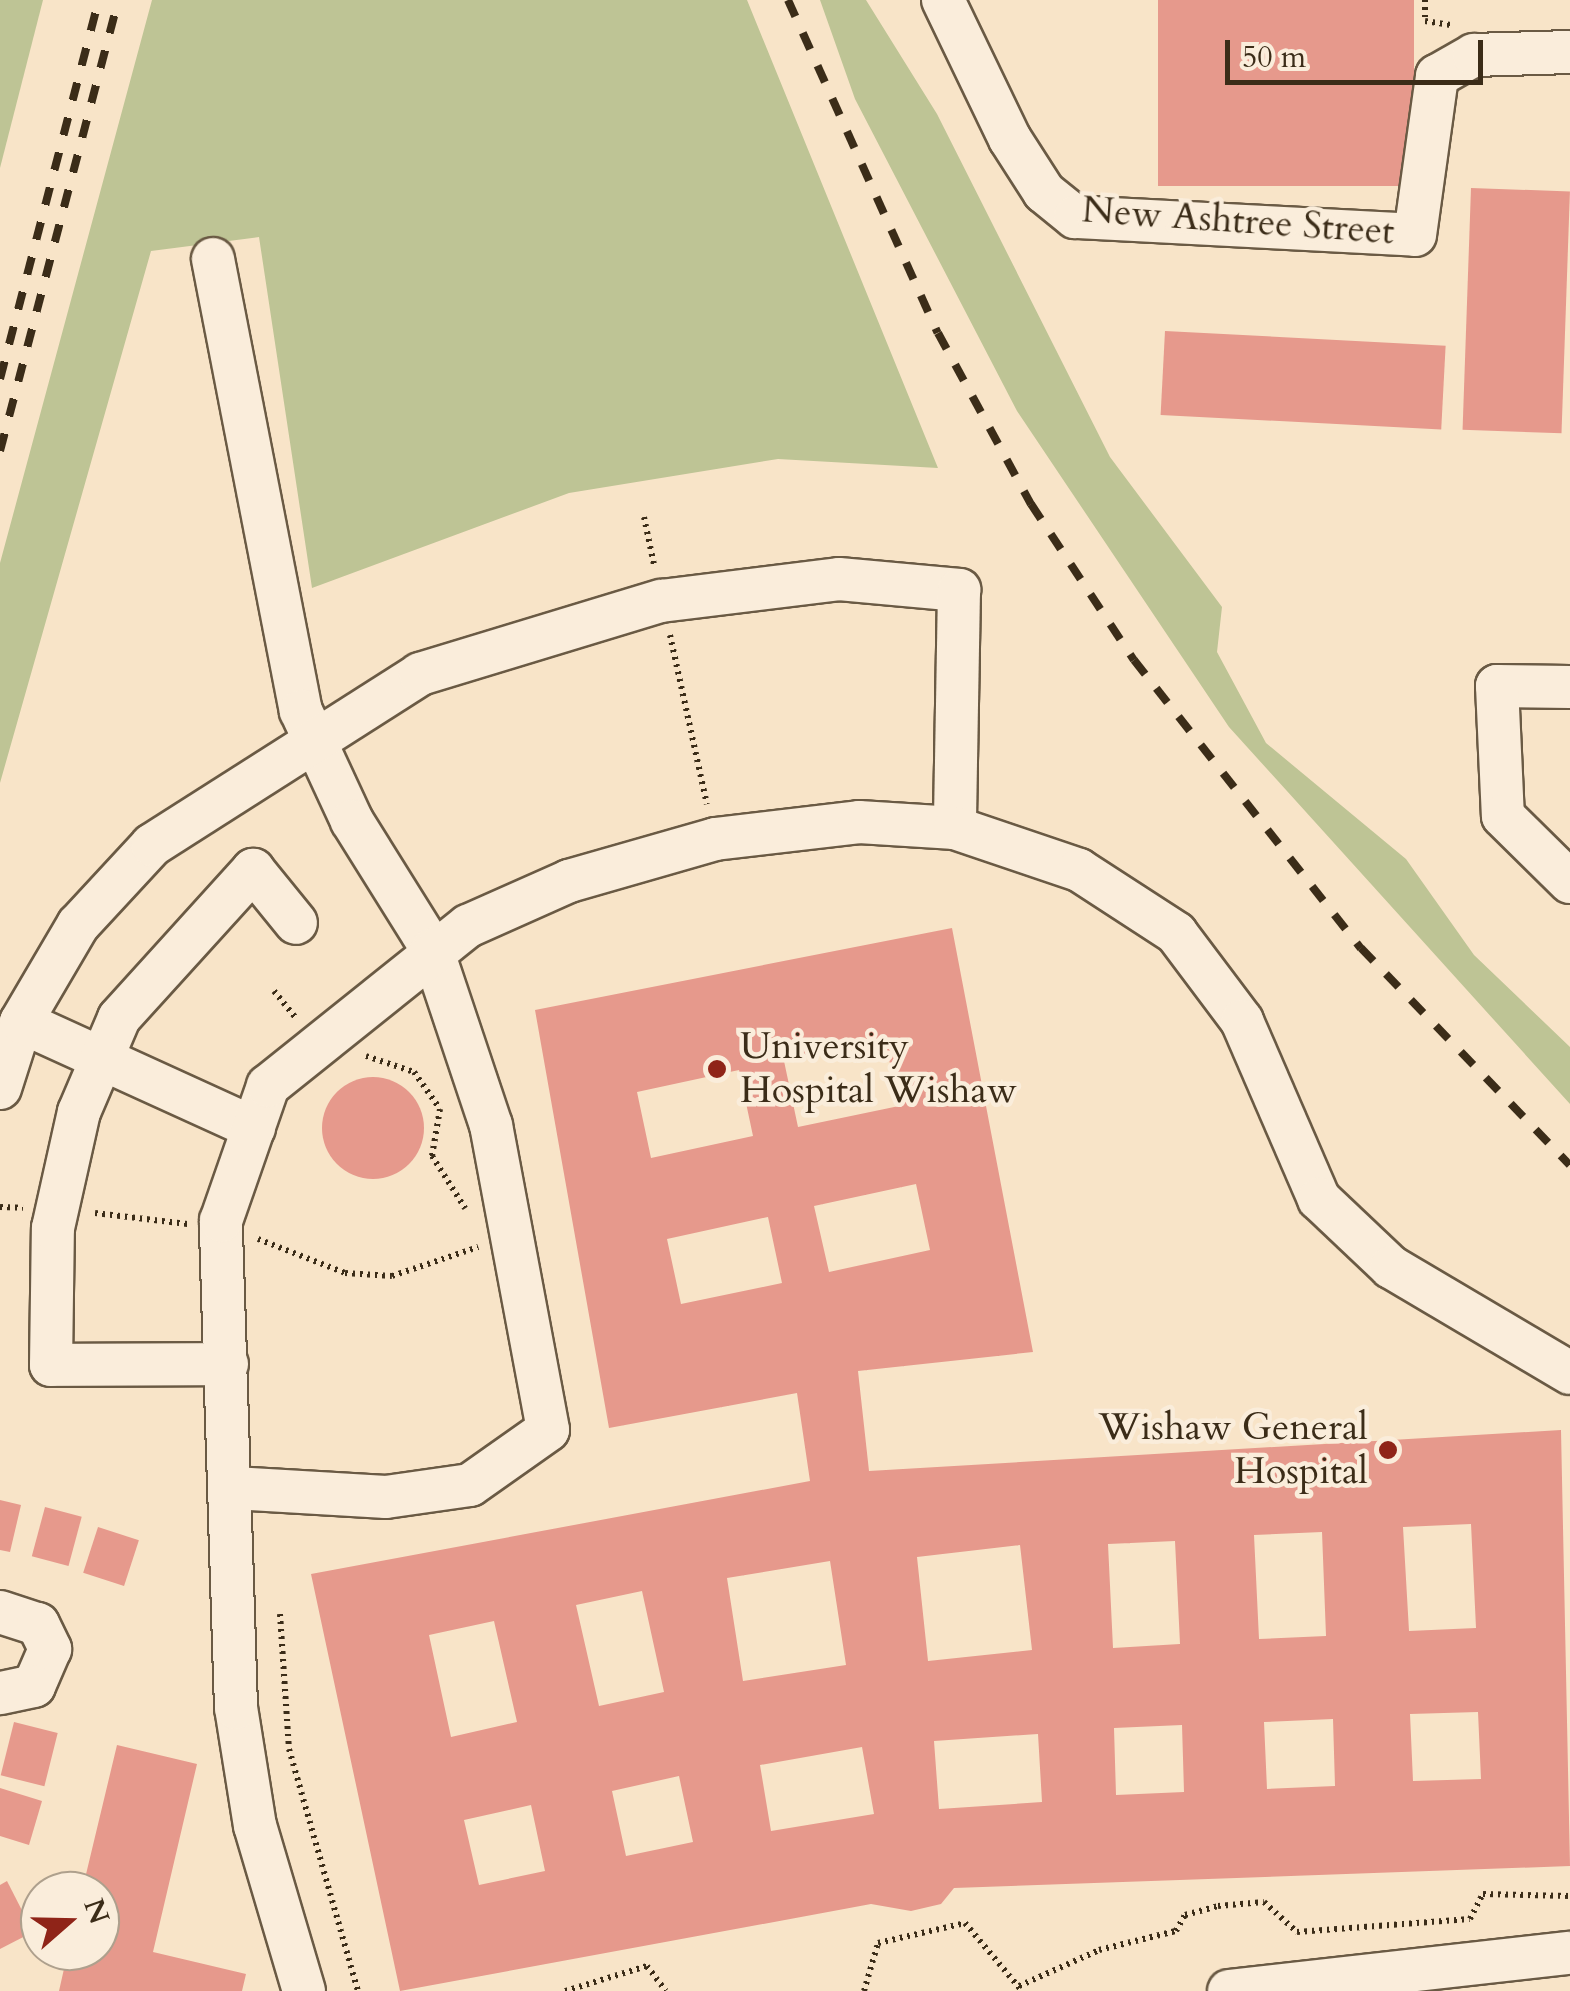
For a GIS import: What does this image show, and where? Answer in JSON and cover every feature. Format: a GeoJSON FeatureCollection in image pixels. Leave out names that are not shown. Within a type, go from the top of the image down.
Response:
{"type":"FeatureCollection","features":[{"type":"Feature","properties":{"kind":"street","name":"New Ashtree Street"},"geometry":{"type":"LineString","coordinates":[[943,0],[1010,139],[1044,192],[1075,217],[1415,234],[1438,76],[1474,54],[1570,52]]}},
{"type":"Feature","properties":{"kind":"street"},"geometry":{"type":"LineString","coordinates":[[213,259],[310,737],[432,949],[491,1125],[548,1430],[470,1485],[386,1497],[233,1488]]}},
{"type":"Feature","properties":{"kind":"street"},"geometry":{"type":"LineString","coordinates":[[0,1088],[21,1022],[78,926],[152,844],[310,737],[420,674],[662,601],[839,579],[959,590],[955,828]]}},
{"type":"Feature","properties":{"kind":"street"},"geometry":{"type":"LineString","coordinates":[[1570,687],[1498,686],[1502,816],[1570,882]]}},
{"type":"Feature","properties":{"kind":"street"},"geometry":{"type":"LineString","coordinates":[[304,1991],[255,1826],[236,1708],[233,1488],[222,1221],[268,1086],[322,1049],[432,949],[569,881],[715,839],[858,822],[955,828],[1079,870],[1176,932],[1242,1022],[1320,1199],[1391,1267],[1570,1373]]}},
{"type":"Feature","properties":{"kind":"street"},"geometry":{"type":"LineString","coordinates":[[228,1364],[52,1365],[53,1228],[102,1060],[119,1018],[253,870],[296,923]]}},
{"type":"Feature","properties":{"kind":"street"},"geometry":{"type":"LineString","coordinates":[[21,1022],[254,1128]]}},
{"type":"Feature","properties":{"kind":"street"},"geometry":{"type":"LineString","coordinates":[[0,1612],[38,1624],[50,1648],[34,1686],[0,1694]]}},
{"type":"Feature","properties":{"kind":"street"},"geometry":{"type":"LineString","coordinates":[[1229,1991],[1570,1953]]}},
{"type":"Feature","properties":{"kind":"path"},"geometry":{"type":"LineString","coordinates":[[644,517],[715,839]]}},
{"type":"Feature","properties":{"kind":"path"},"geometry":{"type":"LineString","coordinates":[[274,991],[322,1049],[414,1072],[440,1108],[432,1156],[468,1217]]}},
{"type":"Feature","properties":{"kind":"path"},"geometry":{"type":"LineString","coordinates":[[473,1232],[478,1247]]}},
{"type":"Feature","properties":{"kind":"path"},"geometry":{"type":"LineString","coordinates":[[280,1614],[289,1750],[358,1991]]}},
{"type":"Feature","properties":{"kind":"path"},"geometry":{"type":"LineString","coordinates":[[864,1991],[878,1943],[965,1923],[1020,1989],[1098,1950],[1176,1931],[1185,1915],[1218,1906],[1264,1902],[1297,1932],[1470,1919],[1483,1894],[1570,1896]]}},
{"type":"Feature","properties":{"kind":"path"},"geometry":{"type":"LineString","coordinates":[[565,1991],[647,1966],[666,1991]]}},
{"type":"Feature","properties":{"kind":"green space"},"geometry":{"type":"Polygon","coordinates":[[[0,0],[43,0],[0,168],[0,0]]]}},
{"type":"Feature","properties":{"kind":"green space"},"geometry":{"type":"Polygon","coordinates":[[[152,0],[747,0],[938,468],[778,459],[569,493],[312,588],[259,237],[151,251],[0,783],[0,563],[152,0]]]}},
{"type":"Feature","properties":{"kind":"green space"},"geometry":{"type":"Polygon","coordinates":[[[820,0],[866,0],[937,114],[1110,457],[1222,607],[1217,652],[1266,743],[1406,859],[1474,955],[1570,1047],[1570,1104],[1229,727],[1017,411],[855,99],[820,0]]]}},
{"type":"Feature","properties":{"kind":"building"},"geometry":{"type":"Polygon","coordinates":[[[1158,0],[1414,0],[1414,186],[1158,186],[1158,0]]]}},
{"type":"Feature","properties":{"kind":"building"},"geometry":{"type":"Polygon","coordinates":[[[1471,188],[1570,191],[1561,433],[1463,430],[1471,188]]]}},
{"type":"Feature","properties":{"kind":"building"},"geometry":{"type":"Polygon","coordinates":[[[1165,331],[1446,346],[1441,430],[1161,415],[1165,331]]]}},
{"type":"Feature","properties":{"kind":"building","name":"Wishaw General Hospital"},"geometry":{"type":"Polygon","coordinates":[[[952,928],[1033,1352],[858,1371],[869,1471],[1561,1430],[1570,1866],[954,1888],[941,1904],[911,1911],[871,1904],[400,1991],[311,1574],[810,1481],[797,1393],[609,1428],[535,1010],[952,928]],[[885,1040],[784,1061],[798,1127],[899,1106],[885,1040]],[[739,1070],[637,1092],[651,1158],[753,1136],[739,1070]],[[916,1184],[814,1206],[829,1272],[930,1250],[916,1184]],[[768,1217],[667,1239],[681,1304],[782,1283],[768,1217]],[[1471,1524],[1403,1527],[1409,1631],[1476,1628],[1471,1524]],[[1322,1532],[1254,1535],[1259,1639],[1326,1636],[1322,1532]],[[1175,1541],[1108,1544],[1113,1648],[1180,1644],[1175,1541]],[[1020,1545],[917,1557],[928,1661],[1032,1650],[1020,1545]],[[830,1561],[727,1578],[743,1681],[846,1665],[830,1561]],[[642,1591],[576,1605],[599,1706],[664,1692],[642,1591]],[[494,1621],[429,1635],[451,1737],[517,1722],[494,1621]],[[1478,1712],[1410,1714],[1413,1781],[1481,1779],[1478,1712]],[[1333,1719],[1264,1722],[1267,1789],[1335,1786],[1333,1719]],[[1182,1725],[1114,1728],[1116,1795],[1184,1792],[1182,1725]],[[1038,1734],[934,1741],[939,1809],[1042,1802],[1038,1734]],[[862,1747],[760,1765],[771,1831],[874,1814],[862,1747]],[[679,1776],[612,1791],[626,1856],[693,1842],[679,1776]],[[531,1805],[464,1820],[479,1885],[545,1871],[531,1805]]]}},
{"type":"Feature","properties":{"kind":"building"},"geometry":{"type":"Polygon","coordinates":[[[373,1077],[392,1081],[409,1092],[420,1109],[424,1128],[420,1147],[409,1164],[392,1175],[373,1179],[354,1175],[337,1164],[326,1147],[322,1128],[326,1109],[337,1092],[354,1081],[373,1077]]]}},
{"type":"Feature","properties":{"kind":"building"},"geometry":{"type":"Polygon","coordinates":[[[0,1500],[21,1505],[10,1552],[0,1550],[0,1500]]]}},
{"type":"Feature","properties":{"kind":"building"},"geometry":{"type":"Polygon","coordinates":[[[45,1507],[82,1517],[69,1566],[32,1556],[45,1507]]]}},
{"type":"Feature","properties":{"kind":"building"},"geometry":{"type":"Polygon","coordinates":[[[98,1527],[139,1540],[124,1586],[83,1573],[98,1527]]]}},
{"type":"Feature","properties":{"kind":"building"},"geometry":{"type":"Polygon","coordinates":[[[14,1722],[58,1733],[44,1786],[1,1775],[14,1722]]]}},
{"type":"Feature","properties":{"kind":"building"},"geometry":{"type":"Polygon","coordinates":[[[117,1745],[197,1764],[153,1952],[246,1974],[242,1991],[59,1991],[64,1971],[120,1971],[120,1871],[87,1871],[117,1745]]]}},
{"type":"Feature","properties":{"kind":"building"},"geometry":{"type":"Polygon","coordinates":[[[0,1788],[42,1801],[29,1845],[0,1836],[0,1788]]]}},
{"type":"Feature","properties":{"kind":"building"},"geometry":{"type":"Polygon","coordinates":[[[7,1881],[20,1906],[20,1939],[0,1949],[0,1885],[7,1881]]]}},
{"type":"Feature","properties":{"kind":"railway"},"geometry":{"type":"LineString","coordinates":[[0,379],[99,0]]}},
{"type":"Feature","properties":{"kind":"railway"},"geometry":{"type":"LineString","coordinates":[[0,451],[118,0]]}},
{"type":"Feature","properties":{"kind":"railway"},"geometry":{"type":"LineString","coordinates":[[788,0],[938,333],[1031,504],[1134,660],[1361,948],[1570,1165]]}},
{"type":"Feature","properties":{"kind":"place","name":"University Hospital Wishaw"},"geometry":{"type":"Point","coordinates":[717,1069]}},
{"type":"Feature","properties":{"kind":"place","name":"Wishaw General Hospital"},"geometry":{"type":"Point","coordinates":[1388,1450]}}]}
